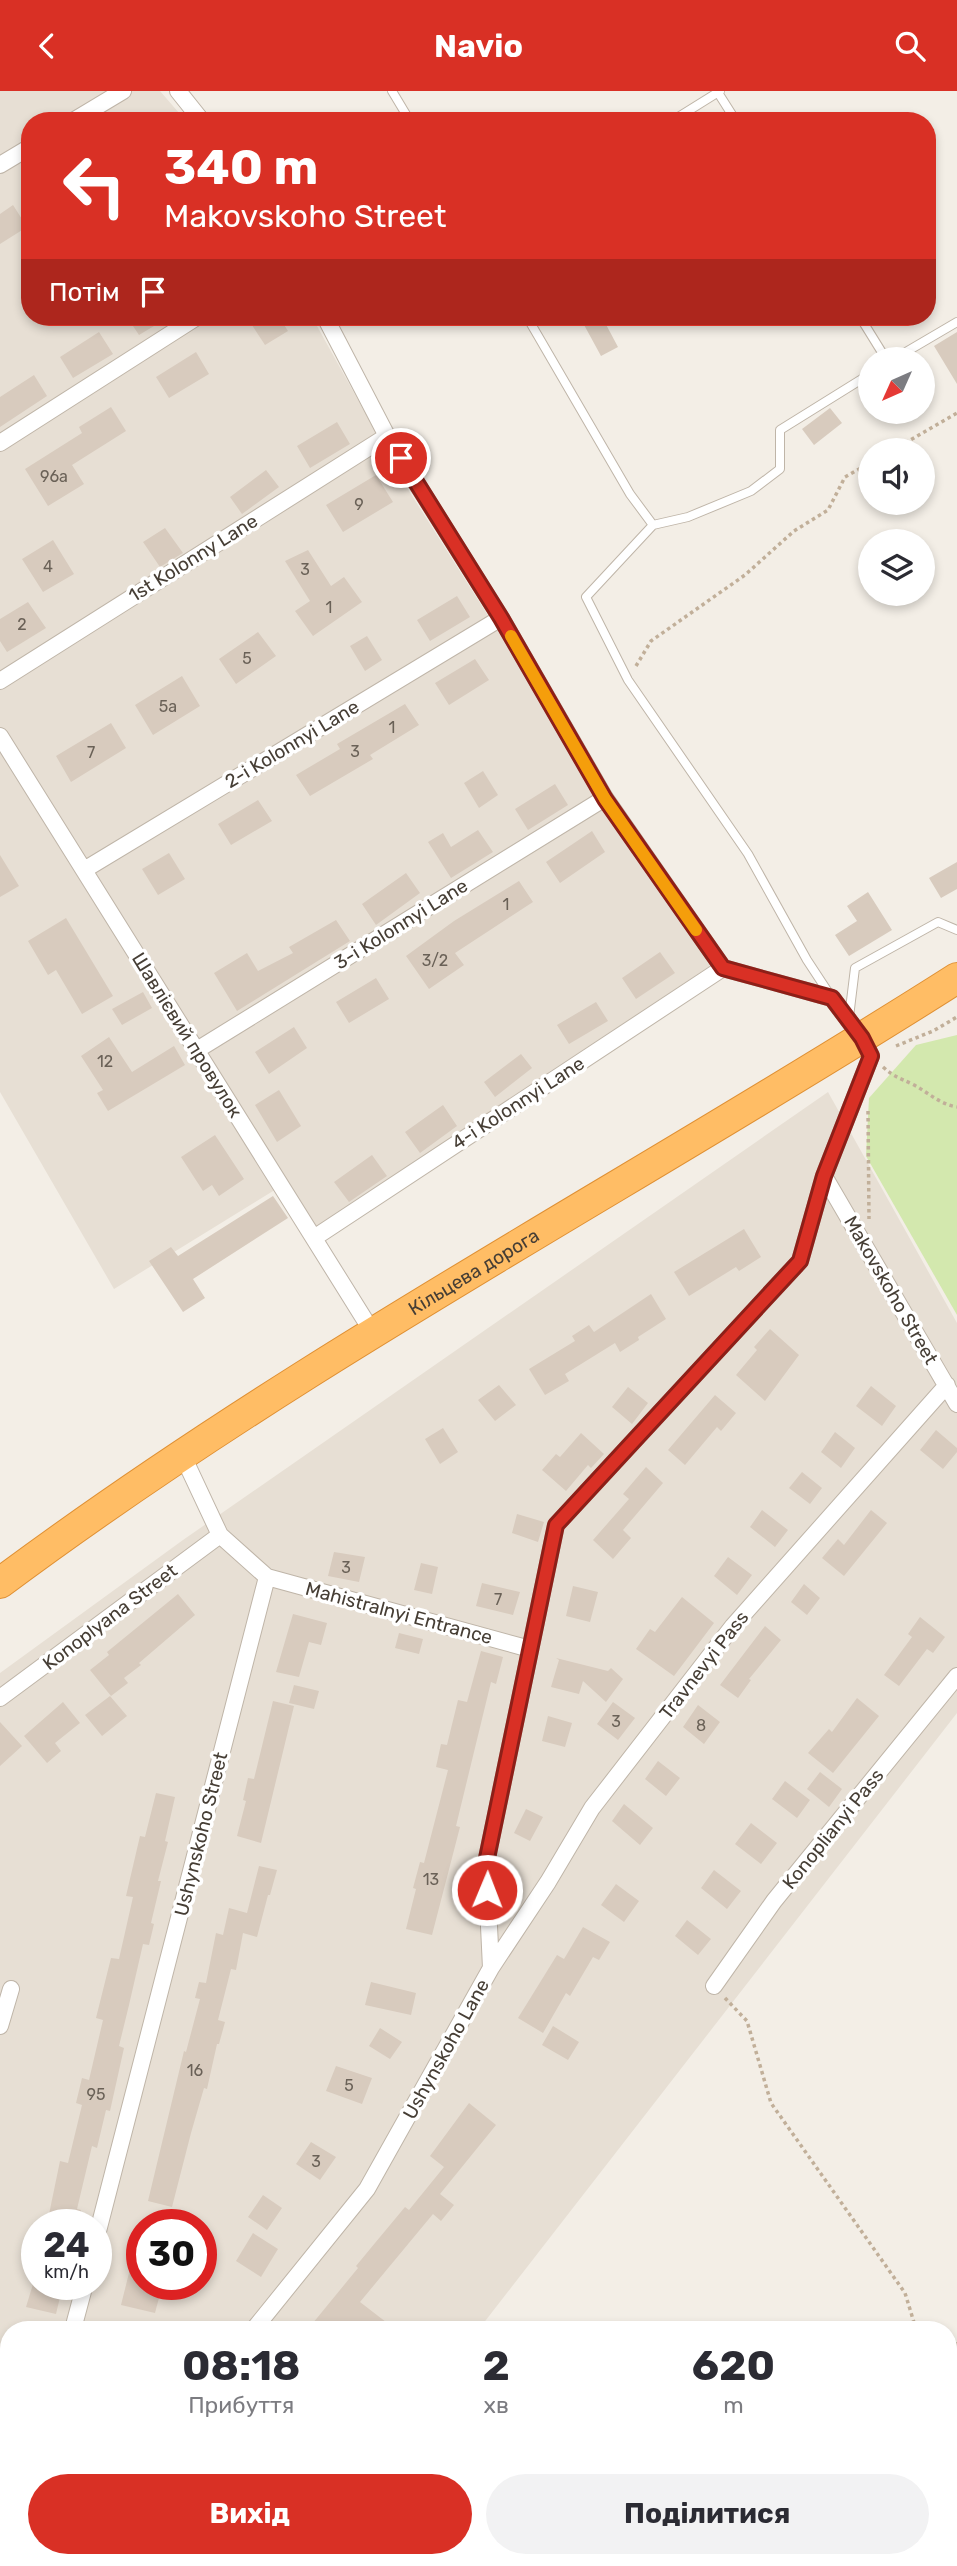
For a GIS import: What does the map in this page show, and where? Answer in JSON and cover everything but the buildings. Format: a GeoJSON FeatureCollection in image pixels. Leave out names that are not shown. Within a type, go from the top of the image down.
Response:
{"type":"FeatureCollection","features":[{"type":"Feature","properties":{"kind":"highway","name":"Кільцева дорога"},"geometry":{"type":"LineString","coordinates":[[0,1583],[182,1454],[373,1333],[957,978]]}},
{"type":"Feature","properties":{"kind":"street"},"geometry":{"type":"LineString","coordinates":[[88,112],[123,91]]}},
{"type":"Feature","properties":{"kind":"street"},"geometry":{"type":"LineString","coordinates":[[178,91],[195,112]]}},
{"type":"Feature","properties":{"kind":"street"},"geometry":{"type":"LineString","coordinates":[[0,165],[21,152]]}},
{"type":"Feature","properties":{"kind":"street"},"geometry":{"type":"LineString","coordinates":[[0,443],[183,326]]}},
{"type":"Feature","properties":{"kind":"street"},"geometry":{"type":"LineString","coordinates":[[330,326],[387,436],[501,618],[605,799],[723,968],[832,998],[861,1038]]}},
{"type":"Feature","properties":{"kind":"street","name":"1st Kolonny Lane"},"geometry":{"type":"LineString","coordinates":[[0,681],[387,436]]}},
{"type":"Feature","properties":{"kind":"street","name":"2-i Kolonnyi Lane"},"geometry":{"type":"LineString","coordinates":[[84,870],[501,618]]}},
{"type":"Feature","properties":{"kind":"street","name":"Шавлієвий провулок"},"geometry":{"type":"LineString","coordinates":[[0,736],[373,1333]]}},
{"type":"Feature","properties":{"kind":"street","name":"3-i Kolonnyi Lane"},"geometry":{"type":"LineString","coordinates":[[197,1051],[605,799]]}},
{"type":"Feature","properties":{"kind":"street","name":"4-i Kolonnyi Lane"},"geometry":{"type":"LineString","coordinates":[[314,1238],[723,968]]}},
{"type":"Feature","properties":{"kind":"street","name":"Ushynskoho Lane"},"geometry":{"type":"LineString","coordinates":[[260,2321],[367,2189],[491,1968],[486,1863],[556,1525],[800,1261],[824,1176],[858,1089],[861,1038]]}},
{"type":"Feature","properties":{"kind":"street","name":"Makovskoho Street"},"geometry":{"type":"LineString","coordinates":[[824,1176],[957,1404]]}},
{"type":"Feature","properties":{"kind":"street","name":"Travnevyi Pass"},"geometry":{"type":"LineString","coordinates":[[491,1968],[548,1882],[592,1808],[733,1626],[947,1385]]}},
{"type":"Feature","properties":{"kind":"street"},"geometry":{"type":"LineString","coordinates":[[182,1454],[220,1535],[267,1577]]}},
{"type":"Feature","properties":{"kind":"street","name":"Konoplyana Street"},"geometry":{"type":"LineString","coordinates":[[0,1698],[220,1535]]}},
{"type":"Feature","properties":{"kind":"street","name":"Mahistralnyi Entrance"},"geometry":{"type":"LineString","coordinates":[[267,1577],[530,1649]]}},
{"type":"Feature","properties":{"kind":"street","name":"Ushynskoho Street"},"geometry":{"type":"LineString","coordinates":[[104,2209],[267,1577]]}},
{"type":"Feature","properties":{"kind":"street","name":"Konoplianyi Pass"},"geometry":{"type":"LineString","coordinates":[[714,1986],[774,1901],[957,1676]]}},
{"type":"Feature","properties":{"kind":"street"},"geometry":{"type":"LineString","coordinates":[[0,2026],[10,1989]]}},
{"type":"Feature","properties":{"kind":"street"},"geometry":{"type":"LineString","coordinates":[[75,2321],[81,2300]]}},
{"type":"Feature","properties":{"kind":"lane"},"geometry":{"type":"LineString","coordinates":[[392,91],[405,112]]}},
{"type":"Feature","properties":{"kind":"lane"},"geometry":{"type":"LineString","coordinates":[[686,112],[718,92],[730,112]]}},
{"type":"Feature","properties":{"kind":"lane"},"geometry":{"type":"LineString","coordinates":[[914,347],[957,322]]}},
{"type":"Feature","properties":{"kind":"lane"},"geometry":{"type":"LineString","coordinates":[[532,326],[630,494],[653,525]]}},
{"type":"Feature","properties":{"kind":"lane"},"geometry":{"type":"LineString","coordinates":[[865,326],[878,347]]}},
{"type":"Feature","properties":{"kind":"lane"},"geometry":{"type":"LineString","coordinates":[[832,998],[807,960],[748,854],[628,681],[586,597],[653,525],[688,517],[751,491],[780,469],[780,430],[858,381]]}},
{"type":"Feature","properties":{"kind":"lane"},"geometry":{"type":"LineString","coordinates":[[861,1038],[855,968],[938,922],[957,930]]}},
{"type":"Feature","properties":{"kind":"path"},"geometry":{"type":"LineString","coordinates":[[914,438],[957,413]]}},
{"type":"Feature","properties":{"kind":"path"},"geometry":{"type":"LineString","coordinates":[[628,681],[651,641],[745,575],[794,531],[828,510],[845,477],[858,470]]}},
{"type":"Feature","properties":{"kind":"path"},"geometry":{"type":"LineString","coordinates":[[861,1038],[933,1031],[957,1017]]}},
{"type":"Feature","properties":{"kind":"path"},"geometry":{"type":"LineString","coordinates":[[861,1038],[895,1078],[912,1084],[947,1105],[957,1107]]}},
{"type":"Feature","properties":{"kind":"path"},"geometry":{"type":"LineString","coordinates":[[858,1089],[868,1111],[869,1253]]}},
{"type":"Feature","properties":{"kind":"path"},"geometry":{"type":"LineString","coordinates":[[714,1986],[747,2021],[771,2103],[905,2293],[914,2321]]}},
{"type":"Feature","properties":{"kind":"shaded area"},"geometry":{"type":"Polygon","coordinates":[[[0,91],[160,91],[178,112],[21,112],[21,326],[317,326],[404,483],[710,966],[316,1227],[286,1183],[114,1289],[0,1092],[0,91]]]}},
{"type":"Feature","properties":{"kind":"shaded area"},"geometry":{"type":"Polygon","coordinates":[[[828,1092],[957,1323],[957,1713],[485,2321],[0,2321],[0,1673],[183,1540],[828,1092]]]}},
{"type":"Feature","properties":{"kind":"green space"},"geometry":{"type":"Polygon","coordinates":[[[957,1035],[957,1315],[866,1156],[869,1098],[916,1045],[957,1035]]]}},
{"type":"Feature","properties":{"kind":"slow traffic"},"geometry":{"type":"LineString","coordinates":[[511,636],[605,799],[696,930]]}},
{"type":"Feature","properties":{"kind":"route"},"geometry":{"type":"LineString","coordinates":[[401,458],[501,618],[605,799],[723,968],[832,998],[862,1038],[871,1056],[824,1176],[800,1261],[556,1525],[486,1863],[487,1890]]}}]}
